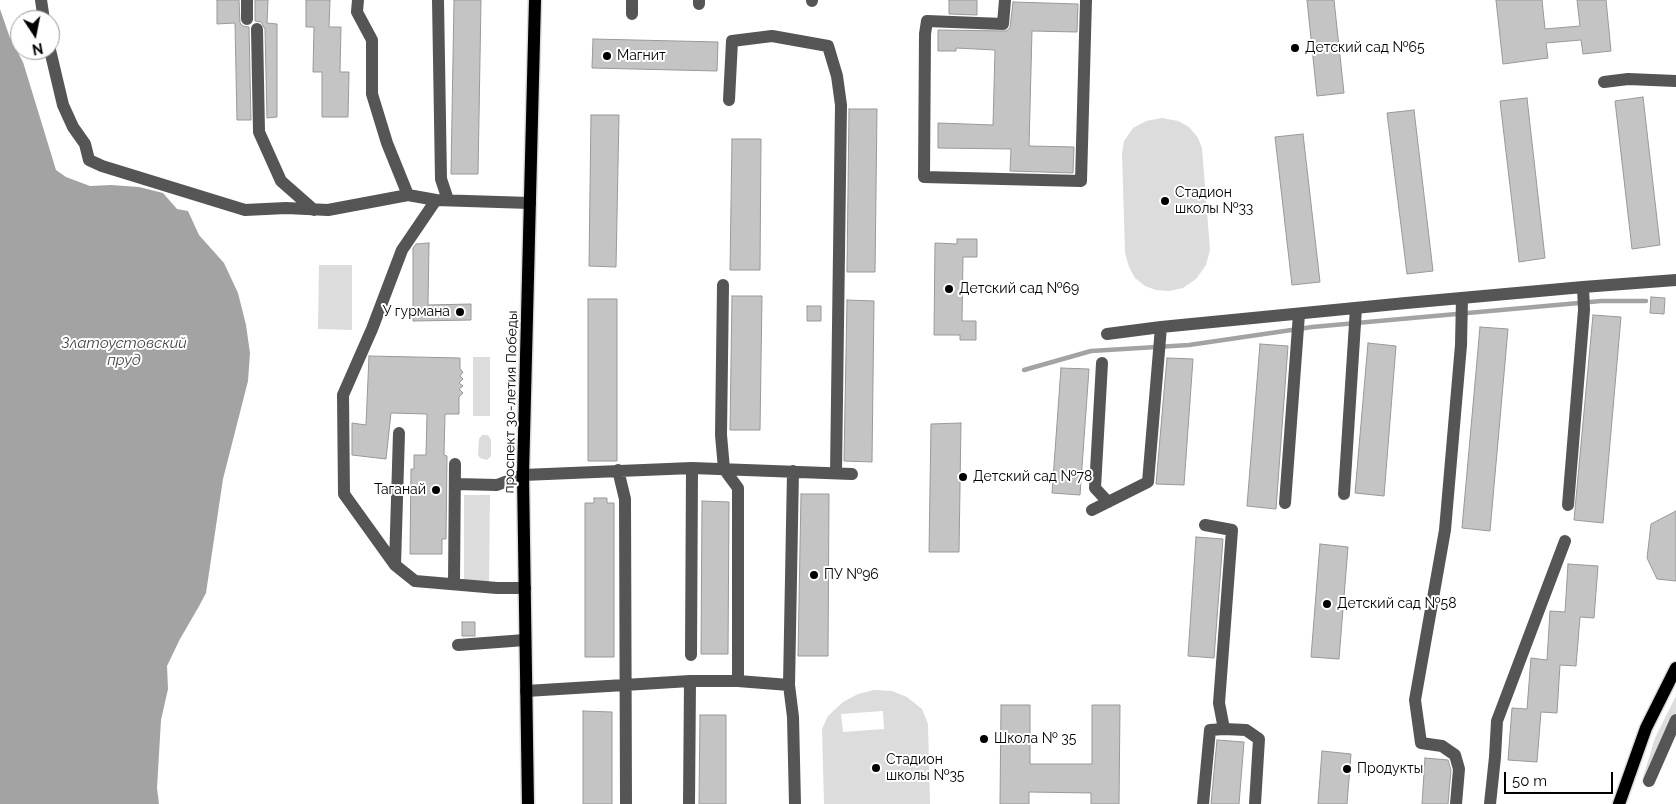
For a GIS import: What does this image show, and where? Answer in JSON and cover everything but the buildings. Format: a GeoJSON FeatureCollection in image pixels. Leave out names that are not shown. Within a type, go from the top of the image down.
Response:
{"type":"FeatureCollection","features":[{"type":"Feature","properties":{"kind":"main road","name":"проспект 30-летия Победы"},"geometry":{"type":"LineString","coordinates":[[528,804],[523,475],[535,0]]}},
{"type":"Feature","properties":{"kind":"main road"},"geometry":{"type":"LineString","coordinates":[[1619,804],[1646,728],[1675,671]]}},
{"type":"Feature","properties":{"kind":"street"},"geometry":{"type":"LineString","coordinates":[[247,0],[247,19]]}},
{"type":"Feature","properties":{"kind":"street"},"geometry":{"type":"LineString","coordinates":[[358,0],[358,12],[372,40],[372,94],[387,143],[408,195]]}},
{"type":"Feature","properties":{"kind":"street"},"geometry":{"type":"LineString","coordinates":[[438,0],[442,200],[402,250],[372,329],[343,395],[344,494],[395,565],[415,581],[497,588],[525,588]]}},
{"type":"Feature","properties":{"kind":"street"},"geometry":{"type":"LineString","coordinates":[[632,0],[632,14]]}},
{"type":"Feature","properties":{"kind":"street"},"geometry":{"type":"LineString","coordinates":[[1005,0],[1004,24],[927,21],[924,177],[1081,181],[1086,0]]}},
{"type":"Feature","properties":{"kind":"street"},"geometry":{"type":"LineString","coordinates":[[258,29],[259,132],[281,181],[314,210]]}},
{"type":"Feature","properties":{"kind":"street"},"geometry":{"type":"LineString","coordinates":[[729,100],[732,41],[772,36],[828,46],[837,76],[841,105],[836,473]]}},
{"type":"Feature","properties":{"kind":"street"},"geometry":{"type":"LineString","coordinates":[[52,60],[63,105],[73,127],[85,144],[89,160],[102,166],[245,210],[286,208],[328,210],[408,195],[442,200],[530,203]]}},
{"type":"Feature","properties":{"kind":"street"},"geometry":{"type":"LineString","coordinates":[[1604,82],[1628,79],[1676,81]]}},
{"type":"Feature","properties":{"kind":"street"},"geometry":{"type":"LineString","coordinates":[[1107,334],[1161,327],[1583,286],[1676,280]]}},
{"type":"Feature","properties":{"kind":"street"},"geometry":{"type":"LineString","coordinates":[[723,285],[721,435],[724,470],[738,488],[738,681]]}},
{"type":"Feature","properties":{"kind":"street"},"geometry":{"type":"LineString","coordinates":[[1568,505],[1584,310],[1583,286]]}},
{"type":"Feature","properties":{"kind":"street"},"geometry":{"type":"LineString","coordinates":[[1456,804],[1459,769],[1454,755],[1442,746],[1420,744],[1415,700],[1445,530],[1461,345],[1462,298]]}},
{"type":"Feature","properties":{"kind":"street"},"geometry":{"type":"LineString","coordinates":[[1344,494],[1356,308]]}},
{"type":"Feature","properties":{"kind":"street"},"geometry":{"type":"LineString","coordinates":[[1285,503],[1299,314]]}},
{"type":"Feature","properties":{"kind":"street"},"geometry":{"type":"LineString","coordinates":[[1092,510],[1148,482],[1161,327]]}},
{"type":"Feature","properties":{"kind":"street"},"geometry":{"type":"LineString","coordinates":[[1102,363],[1094,488],[1108,502]]}},
{"type":"Feature","properties":{"kind":"street"},"geometry":{"type":"LineString","coordinates":[[395,565],[399,434]]}},
{"type":"Feature","properties":{"kind":"street"},"geometry":{"type":"LineString","coordinates":[[454,584],[455,464]]}},
{"type":"Feature","properties":{"kind":"street"},"geometry":{"type":"LineString","coordinates":[[456,484],[497,485],[523,475],[692,468],[852,474]]}},
{"type":"Feature","properties":{"kind":"street"},"geometry":{"type":"LineString","coordinates":[[691,654],[692,468]]}},
{"type":"Feature","properties":{"kind":"street"},"geometry":{"type":"LineString","coordinates":[[618,470],[625,500],[626,804]]}},
{"type":"Feature","properties":{"kind":"street"},"geometry":{"type":"LineString","coordinates":[[792,471],[789,685],[794,717],[795,804]]}},
{"type":"Feature","properties":{"kind":"street"},"geometry":{"type":"LineString","coordinates":[[1205,525],[1232,530],[1219,703],[1224,729]]}},
{"type":"Feature","properties":{"kind":"street"},"geometry":{"type":"LineString","coordinates":[[1490,804],[1497,721],[1565,541]]}},
{"type":"Feature","properties":{"kind":"street"},"geometry":{"type":"LineString","coordinates":[[458,645],[525,640]]}},
{"type":"Feature","properties":{"kind":"street"},"geometry":{"type":"LineString","coordinates":[[526,691],[690,681],[738,681],[789,685]]}},
{"type":"Feature","properties":{"kind":"street"},"geometry":{"type":"LineString","coordinates":[[689,804],[690,681]]}},
{"type":"Feature","properties":{"kind":"street"},"geometry":{"type":"LineString","coordinates":[[1649,781],[1676,720]]}},
{"type":"Feature","properties":{"kind":"street"},"geometry":{"type":"LineString","coordinates":[[1203,804],[1210,730],[1224,729],[1246,730],[1260,739],[1255,804]]}},
{"type":"Feature","properties":{"kind":"shaded area","name":"Стадион школы №33"},"geometry":{"type":"Polygon","coordinates":[[[1162,118],[1178,121],[1189,127],[1198,138],[1202,148],[1210,250],[1206,265],[1196,279],[1183,288],[1169,291],[1156,290],[1145,286],[1135,278],[1125,253],[1122,153],[1124,141],[1133,128],[1146,121],[1162,118]]]}},
{"type":"Feature","properties":{"kind":"shaded area"},"geometry":{"type":"Polygon","coordinates":[[[319,265],[352,265],[352,330],[318,329],[319,265]]]}},
{"type":"Feature","properties":{"kind":"shaded area"},"geometry":{"type":"Polygon","coordinates":[[[473,357],[490,357],[490,416],[473,416],[473,357]]]}},
{"type":"Feature","properties":{"kind":"shaded area"},"geometry":{"type":"Polygon","coordinates":[[[482,435],[488,435],[491,440],[491,456],[487,460],[480,458],[478,455],[479,439],[482,435]]]}},
{"type":"Feature","properties":{"kind":"shaded area"},"geometry":{"type":"Polygon","coordinates":[[[464,495],[490,495],[489,584],[464,583],[464,495]]]}},
{"type":"Feature","properties":{"kind":"shaded area","name":"Стадион школы №35"},"geometry":{"type":"Polygon","coordinates":[[[874,690],[892,691],[907,697],[922,709],[928,724],[930,804],[824,804],[822,729],[828,716],[843,702],[858,694],[874,690]],[[883,711],[841,714],[843,732],[884,729],[883,711]]]}},
{"type":"Feature","properties":{"kind":"shaded area"},"geometry":{"type":"Polygon","coordinates":[[[1676,696],[1676,713],[1640,787],[1655,738],[1676,696]]]}},
{"type":"Feature","properties":{"kind":"water","name":"Златоустовский пруд"},"geometry":{"type":"Polygon","coordinates":[[[0,9],[10,38],[10,60],[22,60],[23,62],[56,170],[66,177],[90,186],[139,187],[163,193],[177,209],[188,211],[199,235],[224,263],[238,293],[246,325],[250,353],[248,381],[223,479],[206,593],[167,666],[168,689],[161,720],[157,788],[159,804],[0,804],[0,9]]]}},
{"type":"Feature","properties":{"kind":"waterway"},"geometry":{"type":"LineString","coordinates":[[1024,370],[1091,351],[1189,345],[1312,327],[1601,301],[1646,301]]}},
{"type":"Feature","properties":{"kind":"place","name":"Детский сад №65"},"geometry":{"type":"Point","coordinates":[1295,48]}},
{"type":"Feature","properties":{"kind":"place","name":"Магнит"},"geometry":{"type":"Point","coordinates":[607,56]}},
{"type":"Feature","properties":{"kind":"place","name":"Стадион школы №33"},"geometry":{"type":"Point","coordinates":[1165,201]}},
{"type":"Feature","properties":{"kind":"place","name":"Детский сад №69"},"geometry":{"type":"Point","coordinates":[949,289]}},
{"type":"Feature","properties":{"kind":"place","name":"У гурмана"},"geometry":{"type":"Point","coordinates":[460,312]}},
{"type":"Feature","properties":{"kind":"place","name":"Детский сад №78"},"geometry":{"type":"Point","coordinates":[963,477]}},
{"type":"Feature","properties":{"kind":"place","name":"Таганай"},"geometry":{"type":"Point","coordinates":[436,490]}},
{"type":"Feature","properties":{"kind":"place","name":"ПУ №96"},"geometry":{"type":"Point","coordinates":[814,575]}},
{"type":"Feature","properties":{"kind":"place","name":"Детский сад №58"},"geometry":{"type":"Point","coordinates":[1327,604]}},
{"type":"Feature","properties":{"kind":"place","name":"Школа № 35"},"geometry":{"type":"Point","coordinates":[984,739]}},
{"type":"Feature","properties":{"kind":"place","name":"Стадион школы №35"},"geometry":{"type":"Point","coordinates":[876,768]}},
{"type":"Feature","properties":{"kind":"place","name":"Продукты"},"geometry":{"type":"Point","coordinates":[1347,769]}}]}
